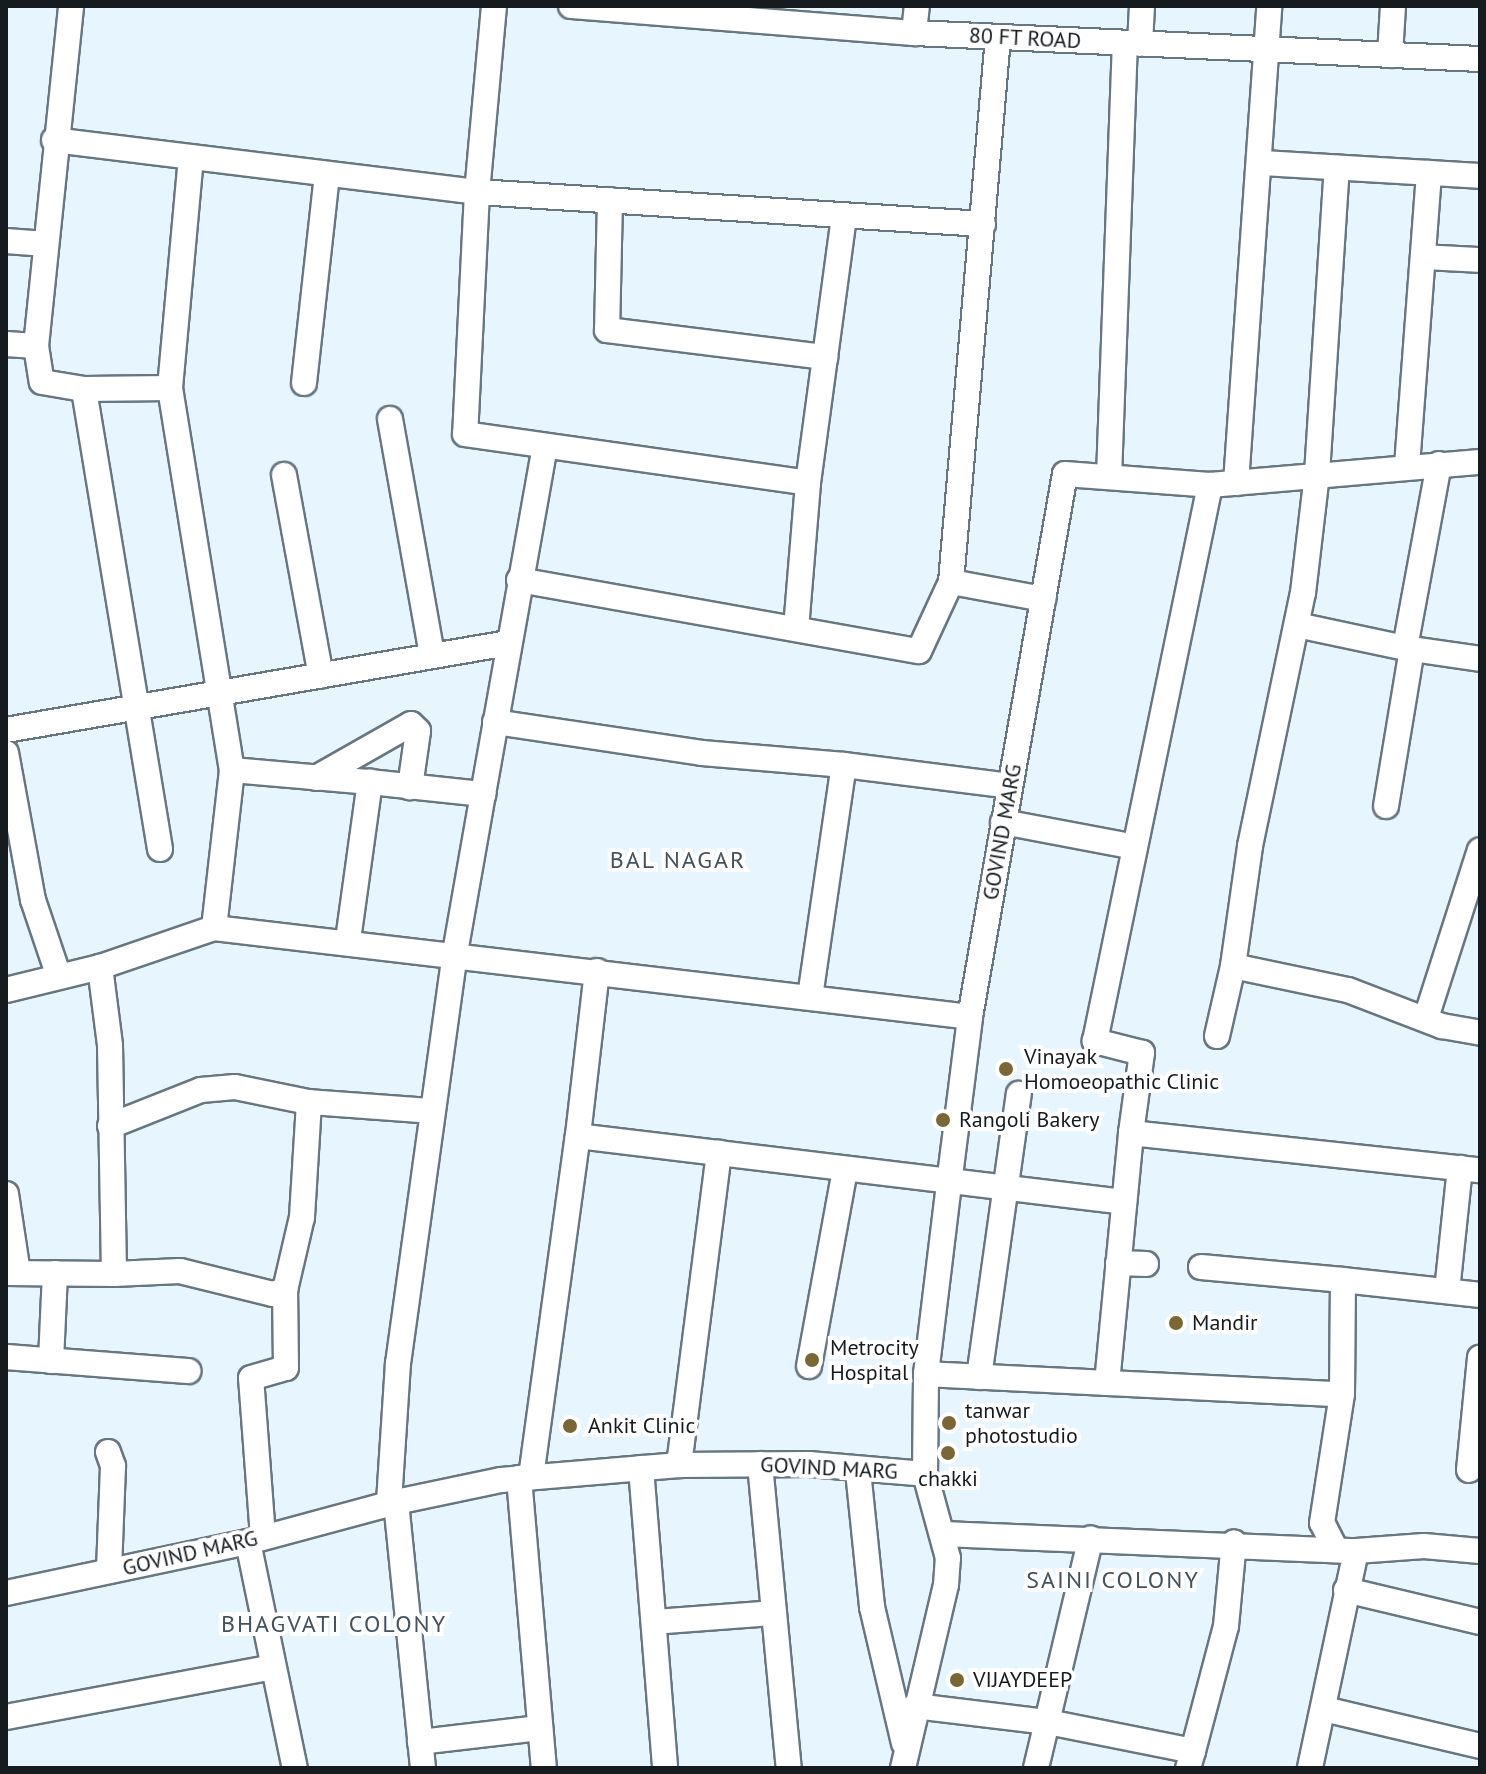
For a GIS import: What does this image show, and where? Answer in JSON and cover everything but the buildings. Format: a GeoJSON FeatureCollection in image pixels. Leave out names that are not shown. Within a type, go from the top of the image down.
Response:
{"type":"FeatureCollection","features":[{"type":"Feature","properties":{"kind":"street"},"geometry":{"type":"LineString","coordinates":[[71,6],[54,140],[36,346],[42,382],[84,389],[170,388]]}},
{"type":"Feature","properties":{"kind":"street"},"geometry":{"type":"LineString","coordinates":[[494,6],[477,192],[465,434],[808,483]]}},
{"type":"Feature","properties":{"kind":"street","name":"80 FT ROAD"},"geometry":{"type":"LineString","coordinates":[[571,6],[914,33],[1480,59]]}},
{"type":"Feature","properties":{"kind":"street"},"geometry":{"type":"LineString","coordinates":[[914,33],[917,6]]}},
{"type":"Feature","properties":{"kind":"street"},"geometry":{"type":"LineString","coordinates":[[1142,6],[1132,43],[1109,477],[1210,485],[1480,462],[1480,452]]}},
{"type":"Feature","properties":{"kind":"street"},"geometry":{"type":"LineString","coordinates":[[1236,483],[1262,163],[1269,6]]}},
{"type":"Feature","properties":{"kind":"street"},"geometry":{"type":"LineString","coordinates":[[1390,55],[1393,6]]}},
{"type":"Feature","properties":{"kind":"street"},"geometry":{"type":"LineString","coordinates":[[519,580],[919,651],[951,582],[998,37]]}},
{"type":"Feature","properties":{"kind":"street"},"geometry":{"type":"LineString","coordinates":[[54,140],[477,192],[983,224]]}},
{"type":"Feature","properties":{"kind":"street"},"geometry":{"type":"LineString","coordinates":[[191,157],[170,388],[232,770],[214,928]]}},
{"type":"Feature","properties":{"kind":"street"},"geometry":{"type":"LineString","coordinates":[[1262,163],[1480,176]]}},
{"type":"Feature","properties":{"kind":"street"},"geometry":{"type":"LineString","coordinates":[[1217,1036],[1233,966],[1250,846],[1297,625],[1317,474],[1337,168]]}},
{"type":"Feature","properties":{"kind":"street"},"geometry":{"type":"LineString","coordinates":[[1407,466],[1429,173]]}},
{"type":"Feature","properties":{"kind":"street"},"geometry":{"type":"LineString","coordinates":[[304,383],[327,174]]}},
{"type":"Feature","properties":{"kind":"street"},"geometry":{"type":"LineString","coordinates":[[610,200],[607,330],[825,357]]}},
{"type":"Feature","properties":{"kind":"street"},"geometry":{"type":"LineString","coordinates":[[796,629],[808,483],[844,215]]}},
{"type":"Feature","properties":{"kind":"street"},"geometry":{"type":"LineString","coordinates":[[6,241],[46,244]]}},
{"type":"Feature","properties":{"kind":"street"},"geometry":{"type":"LineString","coordinates":[[1423,257],[1480,260]]}},
{"type":"Feature","properties":{"kind":"street"},"geometry":{"type":"LineString","coordinates":[[6,344],[36,346]]}},
{"type":"Feature","properties":{"kind":"street"},"geometry":{"type":"LineString","coordinates":[[84,389],[134,711],[160,849]]}},
{"type":"Feature","properties":{"kind":"street"},"geometry":{"type":"LineString","coordinates":[[390,419],[432,655]]}},
{"type":"Feature","properties":{"kind":"street"},"geometry":{"type":"LineString","coordinates":[[423,1768],[393,1502],[398,1363],[455,953],[545,447]]}},
{"type":"Feature","properties":{"kind":"street"},"geometry":{"type":"LineString","coordinates":[[1386,806],[1439,464]]}},
{"type":"Feature","properties":{"kind":"street","name":"GOVIND MARG"},"geometry":{"type":"LineString","coordinates":[[6,1593],[256,1540],[393,1502],[525,1478],[679,1465],[760,1464],[809,1464],[858,1471],[925,1474],[926,1374],[970,1017],[1065,474],[1109,477]]}},
{"type":"Feature","properties":{"kind":"street"},"geometry":{"type":"LineString","coordinates":[[284,475],[321,676]]}},
{"type":"Feature","properties":{"kind":"street"},"geometry":{"type":"LineString","coordinates":[[1107,1383],[1131,1133],[1142,1053],[1095,1041],[1210,485]]}},
{"type":"Feature","properties":{"kind":"street"},"geometry":{"type":"LineString","coordinates":[[951,582],[1043,599]]}},
{"type":"Feature","properties":{"kind":"street"},"geometry":{"type":"LineString","coordinates":[[1297,625],[1480,659]]}},
{"type":"Feature","properties":{"kind":"street"},"geometry":{"type":"LineString","coordinates":[[6,730],[134,711],[220,692],[508,643]]}},
{"type":"Feature","properties":{"kind":"street"},"geometry":{"type":"LineString","coordinates":[[495,722],[702,753],[844,765],[1010,786]]}},
{"type":"Feature","properties":{"kind":"street"},"geometry":{"type":"LineString","coordinates":[[316,778],[411,724],[418,731],[410,787]]}},
{"type":"Feature","properties":{"kind":"street"},"geometry":{"type":"LineString","coordinates":[[6,753],[33,900],[59,977]]}},
{"type":"Feature","properties":{"kind":"street"},"geometry":{"type":"LineString","coordinates":[[810,997],[844,765]]}},
{"type":"Feature","properties":{"kind":"street"},"geometry":{"type":"LineString","coordinates":[[232,770],[483,794]]}},
{"type":"Feature","properties":{"kind":"street"},"geometry":{"type":"LineString","coordinates":[[348,940],[370,782]]}},
{"type":"Feature","properties":{"kind":"street"},"geometry":{"type":"LineString","coordinates":[[1003,822],[1135,847]]}},
{"type":"Feature","properties":{"kind":"street"},"geometry":{"type":"LineString","coordinates":[[1426,1018],[1480,850]]}},
{"type":"Feature","properties":{"kind":"street"},"geometry":{"type":"LineString","coordinates":[[6,990],[100,967],[214,928],[348,940],[970,1017]]}},
{"type":"Feature","properties":{"kind":"street"},"geometry":{"type":"LineString","coordinates":[[1233,966],[1348,990],[1442,1026],[1480,1033]]}},
{"type":"Feature","properties":{"kind":"street"},"geometry":{"type":"LineString","coordinates":[[100,967],[110,1045],[114,1274]]}},
{"type":"Feature","properties":{"kind":"street"},"geometry":{"type":"LineString","coordinates":[[544,1768],[525,1478],[578,1136],[597,971]]}},
{"type":"Feature","properties":{"kind":"street"},"geometry":{"type":"LineString","coordinates":[[110,1126],[201,1090],[235,1087],[309,1102],[432,1111]]}},
{"type":"Feature","properties":{"kind":"street"},"geometry":{"type":"LineString","coordinates":[[979,1377],[1019,1094]]}},
{"type":"Feature","properties":{"kind":"street"},"geometry":{"type":"LineString","coordinates":[[295,1768],[272,1667],[256,1540],[251,1378],[286,1368],[285,1290],[302,1217],[309,1102]]}},
{"type":"Feature","properties":{"kind":"street"},"geometry":{"type":"LineString","coordinates":[[1131,1133],[1470,1169],[1447,1291]]}},
{"type":"Feature","properties":{"kind":"street"},"geometry":{"type":"LineString","coordinates":[[578,1136],[949,1184],[1124,1202]]}},
{"type":"Feature","properties":{"kind":"street"},"geometry":{"type":"LineString","coordinates":[[679,1465],[719,1153]]}},
{"type":"Feature","properties":{"kind":"street"},"geometry":{"type":"LineString","coordinates":[[809,1366],[845,1170]]}},
{"type":"Feature","properties":{"kind":"street"},"geometry":{"type":"LineString","coordinates":[[6,1194],[12,1273],[180,1271],[273,1294],[285,1290]]}},
{"type":"Feature","properties":{"kind":"street"},"geometry":{"type":"LineString","coordinates":[[1118,1263],[1146,1264]]}},
{"type":"Feature","properties":{"kind":"street"},"geometry":{"type":"LineString","coordinates":[[1201,1267],[1480,1295]]}},
{"type":"Feature","properties":{"kind":"street"},"geometry":{"type":"LineString","coordinates":[[51,1361],[55,1273]]}},
{"type":"Feature","properties":{"kind":"street"},"geometry":{"type":"LineString","coordinates":[[1310,1768],[1346,1590],[1346,1549],[1322,1523],[1342,1394],[1343,1280]]}},
{"type":"Feature","properties":{"kind":"street"},"geometry":{"type":"LineString","coordinates":[[6,1357],[188,1371]]}},
{"type":"Feature","properties":{"kind":"street"},"geometry":{"type":"LineString","coordinates":[[1469,1470],[1480,1358]]}},
{"type":"Feature","properties":{"kind":"street"},"geometry":{"type":"LineString","coordinates":[[926,1374],[1342,1394]]}},
{"type":"Feature","properties":{"kind":"street"},"geometry":{"type":"LineString","coordinates":[[108,1452],[113,1497],[109,1571]]}},
{"type":"Feature","properties":{"kind":"street"},"geometry":{"type":"LineString","coordinates":[[760,1464],[789,1768]]}},
{"type":"Feature","properties":{"kind":"street"},"geometry":{"type":"LineString","coordinates":[[641,1468],[665,1768]]}},
{"type":"Feature","properties":{"kind":"street"},"geometry":{"type":"LineString","coordinates":[[858,1471],[872,1607],[905,1760]]}},
{"type":"Feature","properties":{"kind":"street"},"geometry":{"type":"LineString","coordinates":[[905,1760],[915,1706],[946,1585],[943,1534],[925,1474]]}},
{"type":"Feature","properties":{"kind":"street"},"geometry":{"type":"LineString","coordinates":[[943,1534],[1234,1542],[1346,1549],[1424,1546],[1480,1551]]}},
{"type":"Feature","properties":{"kind":"street"},"geometry":{"type":"LineString","coordinates":[[1036,1768],[1091,1538]]}},
{"type":"Feature","properties":{"kind":"street"},"geometry":{"type":"LineString","coordinates":[[915,1706],[1048,1722],[1190,1760],[1226,1626],[1234,1542]]}},
{"type":"Feature","properties":{"kind":"street"},"geometry":{"type":"LineString","coordinates":[[1346,1590],[1480,1622]]}},
{"type":"Feature","properties":{"kind":"street"},"geometry":{"type":"LineString","coordinates":[[654,1622],[774,1613]]}},
{"type":"Feature","properties":{"kind":"street"},"geometry":{"type":"LineString","coordinates":[[6,1717],[272,1667]]}},
{"type":"Feature","properties":{"kind":"street"},"geometry":{"type":"LineString","coordinates":[[1324,1709],[1480,1746]]}},
{"type":"Feature","properties":{"kind":"street"},"geometry":{"type":"LineString","coordinates":[[420,1742],[540,1728]]}},
{"type":"Feature","properties":{"kind":"place","name":"Vinayak Homoeopathic Clinic"},"geometry":{"type":"Point","coordinates":[1006,1069]}},
{"type":"Feature","properties":{"kind":"place","name":"Rangoli Bakery"},"geometry":{"type":"Point","coordinates":[943,1120]}},
{"type":"Feature","properties":{"kind":"place","name":"Mandir"},"geometry":{"type":"Point","coordinates":[1176,1323]}},
{"type":"Feature","properties":{"kind":"place","name":"Metrocity Hospital"},"geometry":{"type":"Point","coordinates":[812,1360]}},
{"type":"Feature","properties":{"kind":"place","name":"tanwar photostudio"},"geometry":{"type":"Point","coordinates":[949,1423]}},
{"type":"Feature","properties":{"kind":"place","name":"Ankit Clinic"},"geometry":{"type":"Point","coordinates":[570,1426]}},
{"type":"Feature","properties":{"kind":"place","name":"chakki"},"geometry":{"type":"Point","coordinates":[948,1453]}},
{"type":"Feature","properties":{"kind":"place","name":"VIJAYDEEP"},"geometry":{"type":"Point","coordinates":[957,1680]}},
{"type":"Feature","properties":{"kind":"district","name":"BAL NAGAR"},"geometry":{"type":"Point","coordinates":[678,860]}},
{"type":"Feature","properties":{"kind":"district","name":"SAINI COLONY"},"geometry":{"type":"Point","coordinates":[1113,1580]}},
{"type":"Feature","properties":{"kind":"district","name":"BHAGVATI COLONY"},"geometry":{"type":"Point","coordinates":[334,1624]}}]}
